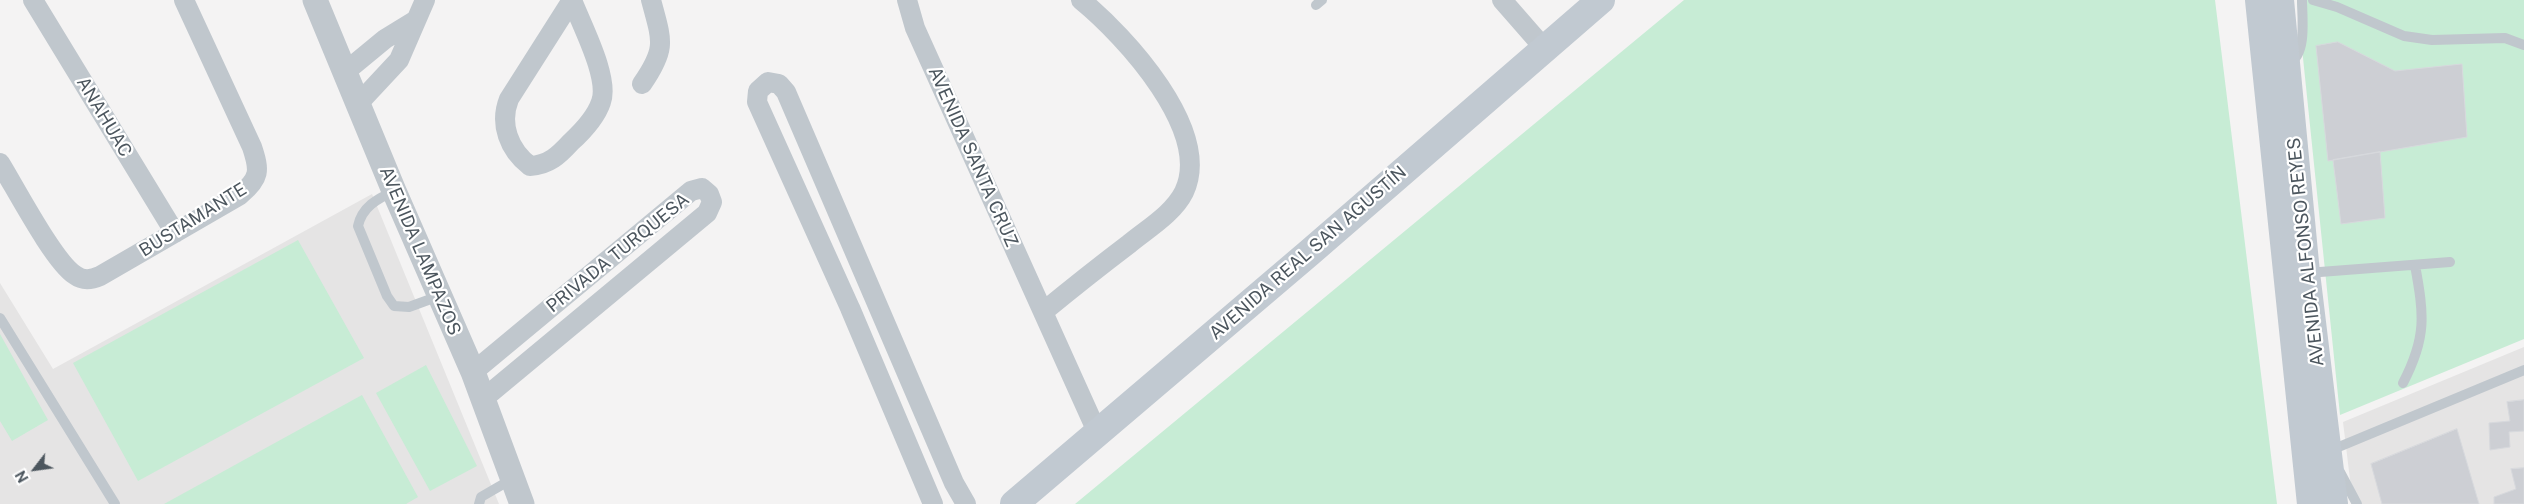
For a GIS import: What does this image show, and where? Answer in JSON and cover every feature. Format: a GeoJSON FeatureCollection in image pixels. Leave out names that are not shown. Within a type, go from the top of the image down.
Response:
{"type":"FeatureCollection","features":[{"type":"Feature","properties":{"kind":"main road","name":"AVENIDA REAL SAN AGUSTÍN"},"geometry":{"type":"LineString","coordinates":[[1014,504],[1309,254],[1601,0]]}},
{"type":"Feature","properties":{"kind":"main road","name":"AVENIDA ALFONSO REYES"},"geometry":{"type":"LineString","coordinates":[[2259,0],[2276,64],[2306,273],[2318,457],[2311,504]]}},
{"type":"Feature","properties":{"kind":"main road","name":"AVENIDA ALFONSO REYES"},"geometry":{"type":"LineString","coordinates":[[2280,0],[2276,64],[2298,389],[2334,504]]}},
{"type":"Feature","properties":{"kind":"street","name":"ANAHUAC"},"geometry":{"type":"LineString","coordinates":[[33,0],[175,234]]}},
{"type":"Feature","properties":{"kind":"street","name":"BUSTAMANTE"},"geometry":{"type":"LineString","coordinates":[[0,163],[58,256],[74,275],[80,278],[92,279],[100,276],[240,195],[256,179],[258,169],[252,147],[184,0]]}},
{"type":"Feature","properties":{"kind":"street","name":"AVENIDA LAMPAZOS"},"geometry":{"type":"LineString","coordinates":[[315,0],[394,192],[473,372],[522,504]]}},
{"type":"Feature","properties":{"kind":"street"},"geometry":{"type":"LineString","coordinates":[[358,104],[399,60],[407,47],[425,0]]}},
{"type":"Feature","properties":{"kind":"street"},"geometry":{"type":"LineString","coordinates":[[572,0],[600,74],[602,100],[585,127],[560,153],[541,165],[530,166],[522,160],[510,142],[505,128],[505,109],[509,99],[572,0]]}},
{"type":"Feature","properties":{"kind":"street"},"geometry":{"type":"LineString","coordinates":[[642,84],[654,66],[661,48],[651,0]]}},
{"type":"Feature","properties":{"kind":"street","name":"AVENIDA SANTA CRUZ"},"geometry":{"type":"LineString","coordinates":[[907,0],[915,28],[1098,434]]}},
{"type":"Feature","properties":{"kind":"street"},"geometry":{"type":"LineString","coordinates":[[1043,312],[1165,215],[1184,193],[1191,168],[1189,146],[1174,112],[1137,55],[1081,0]]}},
{"type":"Feature","properties":{"kind":"street"},"geometry":{"type":"LineString","coordinates":[[1502,0],[1544,48]]}},
{"type":"Feature","properties":{"kind":"street"},"geometry":{"type":"LineString","coordinates":[[345,72],[385,39],[416,20]]}},
{"type":"Feature","properties":{"kind":"street"},"geometry":{"type":"LineString","coordinates":[[933,504],[850,308],[757,102],[758,91],[768,82],[779,84],[786,92],[954,483],[966,504]]}},
{"type":"Feature","properties":{"kind":"street","name":"PRIVADA TURQUESA"},"geometry":{"type":"LineString","coordinates":[[473,372],[691,191],[702,188],[709,194],[712,202],[707,213],[483,398]]}},
{"type":"Feature","properties":{"kind":"street"},"geometry":{"type":"LineString","coordinates":[[595,271],[611,292]]}},
{"type":"Feature","properties":{"kind":"street"},"geometry":{"type":"LineString","coordinates":[[850,308],[873,297]]}},
{"type":"Feature","properties":{"kind":"lane"},"geometry":{"type":"LineString","coordinates":[[2276,64],[2296,59],[2300,52],[2302,0]]}},
{"type":"Feature","properties":{"kind":"lane"},"geometry":{"type":"LineString","coordinates":[[2313,0],[2337,7],[2404,36],[2432,40],[2505,38],[2524,45]]}},
{"type":"Feature","properties":{"kind":"lane"},"geometry":{"type":"LineString","coordinates":[[394,192],[378,198],[360,214],[358,226],[387,296],[394,306],[409,307],[439,296]]}},
{"type":"Feature","properties":{"kind":"lane"},"geometry":{"type":"LineString","coordinates":[[2306,273],[2450,262]]}},
{"type":"Feature","properties":{"kind":"lane"},"geometry":{"type":"LineString","coordinates":[[2403,383],[2416,357],[2422,331],[2422,300],[2415,265]]}},
{"type":"Feature","properties":{"kind":"lane"},"geometry":{"type":"LineString","coordinates":[[0,318],[115,504]]}},
{"type":"Feature","properties":{"kind":"lane"},"geometry":{"type":"LineString","coordinates":[[2358,504],[2318,457],[2524,370]]}},
{"type":"Feature","properties":{"kind":"lane"},"geometry":{"type":"LineString","coordinates":[[479,504],[481,497],[512,479]]}},
{"type":"Feature","properties":{"kind":"shaded area"},"geometry":{"type":"Polygon","coordinates":[[[372,194],[499,504],[0,504],[0,283],[53,369],[372,194]]]}},
{"type":"Feature","properties":{"kind":"shaded area"},"geometry":{"type":"Polygon","coordinates":[[[2524,347],[2524,504],[2353,504],[2343,422],[2524,347]]]}},
{"type":"Feature","properties":{"kind":"green space"},"geometry":{"type":"Polygon","coordinates":[[[1684,0],[2215,0],[2277,504],[1075,504],[1684,0]]]}},
{"type":"Feature","properties":{"kind":"green space"},"geometry":{"type":"Polygon","coordinates":[[[2297,0],[2524,0],[2524,339],[2340,415],[2297,0]]]}},
{"type":"Feature","properties":{"kind":"green space"},"geometry":{"type":"Polygon","coordinates":[[[298,240],[364,358],[138,481],[73,363],[298,240]]]}},
{"type":"Feature","properties":{"kind":"green space"},"geometry":{"type":"Polygon","coordinates":[[[0,334],[48,420],[12,441],[0,421],[0,334]]]}},
{"type":"Feature","properties":{"kind":"green space"},"geometry":{"type":"Polygon","coordinates":[[[426,365],[477,466],[430,491],[376,393],[426,365]]]}},
{"type":"Feature","properties":{"kind":"green space"},"geometry":{"type":"Polygon","coordinates":[[[362,395],[418,497],[406,504],[164,504],[362,395]]]}},
{"type":"Feature","properties":{"kind":"building"},"geometry":{"type":"Polygon","coordinates":[[[2338,42],[2395,71],[2462,64],[2467,137],[2328,161],[2316,46],[2338,42]]]}},
{"type":"Feature","properties":{"kind":"building"},"geometry":{"type":"Polygon","coordinates":[[[2380,152],[2385,218],[2341,224],[2333,160],[2380,152]]]}},
{"type":"Feature","properties":{"kind":"building"},"geometry":{"type":"Polygon","coordinates":[[[2524,400],[2524,431],[2509,432],[2510,447],[2490,450],[2489,423],[2510,421],[2507,402],[2524,400]]]}},
{"type":"Feature","properties":{"kind":"building"},"geometry":{"type":"Polygon","coordinates":[[[2457,429],[2479,504],[2382,504],[2371,464],[2457,429]]]}},
{"type":"Feature","properties":{"kind":"building"},"geometry":{"type":"Polygon","coordinates":[[[2524,468],[2524,504],[2494,504],[2494,497],[2516,489],[2511,469],[2524,468]]]}}]}
